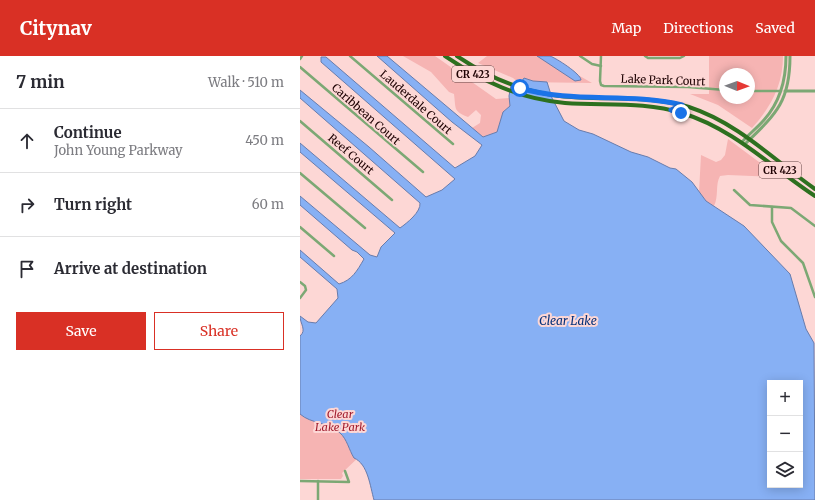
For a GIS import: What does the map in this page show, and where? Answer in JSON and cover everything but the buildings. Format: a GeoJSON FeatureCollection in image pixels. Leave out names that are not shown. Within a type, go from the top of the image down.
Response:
{"type":"FeatureCollection","features":[{"type":"Feature","properties":{"kind":"main road","name":"CR 423"},"geometry":{"type":"LineString","coordinates":[[445,56],[478,77],[504,89],[537,99],[566,103],[637,105],[671,110],[712,124],[744,143],[815,196]]}},
{"type":"Feature","properties":{"kind":"main road","name":"CR 423"},"geometry":{"type":"LineString","coordinates":[[457,56],[476,69],[506,83],[537,93],[567,97],[644,98],[682,105],[712,116],[749,138],[815,189]]}},
{"type":"Feature","properties":{"kind":"main road"},"geometry":{"type":"LineString","coordinates":[[671,110],[682,105]]}},
{"type":"Feature","properties":{"kind":"street","name":"Lauderdale Court"},"geometry":{"type":"LineString","coordinates":[[350,56],[453,144]]}},
{"type":"Feature","properties":{"kind":"street"},"geometry":{"type":"LineString","coordinates":[[580,56],[592,64],[601,66],[601,56]]}},
{"type":"Feature","properties":{"kind":"street"},"geometry":{"type":"LineString","coordinates":[[645,56],[648,58],[680,58],[684,56]]}},
{"type":"Feature","properties":{"kind":"street"},"geometry":{"type":"LineString","coordinates":[[749,138],[768,115],[781,91],[785,74],[786,56]]}},
{"type":"Feature","properties":{"kind":"street"},"geometry":{"type":"LineString","coordinates":[[744,143],[774,116],[786,91],[790,56]]}},
{"type":"Feature","properties":{"kind":"street","name":"Lake Park Court"},"geometry":{"type":"LineString","coordinates":[[601,66],[601,85],[604,86],[688,87],[719,90]]}},
{"type":"Feature","properties":{"kind":"street","name":"Caribbean Court"},"geometry":{"type":"LineString","coordinates":[[300,67],[423,172]]}},
{"type":"Feature","properties":{"kind":"street"},"geometry":{"type":"LineString","coordinates":[[755,90],[815,91]]}},
{"type":"Feature","properties":{"kind":"street","name":"Reef Court"},"geometry":{"type":"LineString","coordinates":[[300,121],[392,200]]}},
{"type":"Feature","properties":{"kind":"street"},"geometry":{"type":"LineString","coordinates":[[300,173],[365,228]]}},
{"type":"Feature","properties":{"kind":"street"},"geometry":{"type":"LineString","coordinates":[[734,190],[750,205],[791,208],[815,226]]}},
{"type":"Feature","properties":{"kind":"street"},"geometry":{"type":"LineString","coordinates":[[772,207],[772,222],[781,242],[803,263],[815,297]]}},
{"type":"Feature","properties":{"kind":"street"},"geometry":{"type":"LineString","coordinates":[[300,227],[334,256]]}},
{"type":"Feature","properties":{"kind":"street"},"geometry":{"type":"LineString","coordinates":[[300,282],[305,286],[305,292],[300,298]]}},
{"type":"Feature","properties":{"kind":"street"},"geometry":{"type":"LineString","coordinates":[[300,481],[349,482],[345,471]]}},
{"type":"Feature","properties":{"kind":"street"},"geometry":{"type":"LineString","coordinates":[[318,482],[318,500]]}},
{"type":"Feature","properties":{"kind":"shaded area"},"geometry":{"type":"Polygon","coordinates":[[[403,56],[435,56],[496,99],[509,98],[510,106],[503,112],[497,132],[483,137],[472,128],[480,123],[481,115],[476,110],[468,117],[460,113],[455,106],[454,94],[449,92],[431,72],[403,56]]]}},
{"type":"Feature","properties":{"kind":"shaded area"},"geometry":{"type":"Polygon","coordinates":[[[487,56],[545,56],[592,83],[523,82],[519,80],[520,84],[513,78],[478,63],[487,56]]]}},
{"type":"Feature","properties":{"kind":"shaded area"},"geometry":{"type":"Polygon","coordinates":[[[709,56],[783,56],[781,77],[775,95],[765,112],[752,128],[718,105],[690,94],[709,94],[709,56]]]}},
{"type":"Feature","properties":{"kind":"shaded area"},"geometry":{"type":"Polygon","coordinates":[[[728,139],[779,177],[720,176],[714,206],[706,201],[699,192],[701,155],[716,162],[721,160],[725,155],[728,139]]]}},
{"type":"Feature","properties":{"kind":"shaded area"},"geometry":{"type":"Polygon","coordinates":[[[300,381],[363,453],[342,473],[343,476],[341,479],[300,479],[300,381]]]}},
{"type":"Feature","properties":{"kind":"water","name":"Clear Lake"},"geometry":{"type":"Polygon","coordinates":[[[377,56],[387,56],[483,137],[497,132],[503,112],[510,106],[509,96],[511,85],[520,84],[524,78],[533,81],[547,82],[552,98],[564,121],[579,130],[593,134],[631,152],[648,157],[670,168],[676,169],[692,182],[706,201],[744,226],[790,274],[806,329],[814,343],[815,500],[374,500],[370,482],[365,470],[359,461],[354,458],[342,435],[336,429],[309,420],[300,414],[300,336],[303,329],[300,316],[308,322],[316,323],[338,298],[337,289],[300,257],[300,250],[339,284],[351,277],[364,259],[300,205],[300,196],[370,255],[377,257],[381,247],[395,233],[300,152],[300,143],[400,228],[416,214],[420,203],[300,98],[300,90],[369,147],[426,197],[442,190],[455,179],[321,62],[321,57],[326,57],[455,168],[475,156],[482,145],[452,122],[377,56]]]}},
{"type":"Feature","properties":{"kind":"water"},"geometry":{"type":"Polygon","coordinates":[[[537,56],[553,57],[573,70],[581,80],[575,81],[537,56]]]}},
{"type":"Feature","properties":{"kind":"route"},"geometry":{"type":"LineString","coordinates":[[520,88],[537,93],[567,97],[634,97],[653,99],[682,105],[671,110],[681,113]]}},
{"type":"Feature","properties":{"kind":"park label","name":"Clear Lake Park"},"geometry":{"type":"Point","coordinates":[340,420]}}]}
